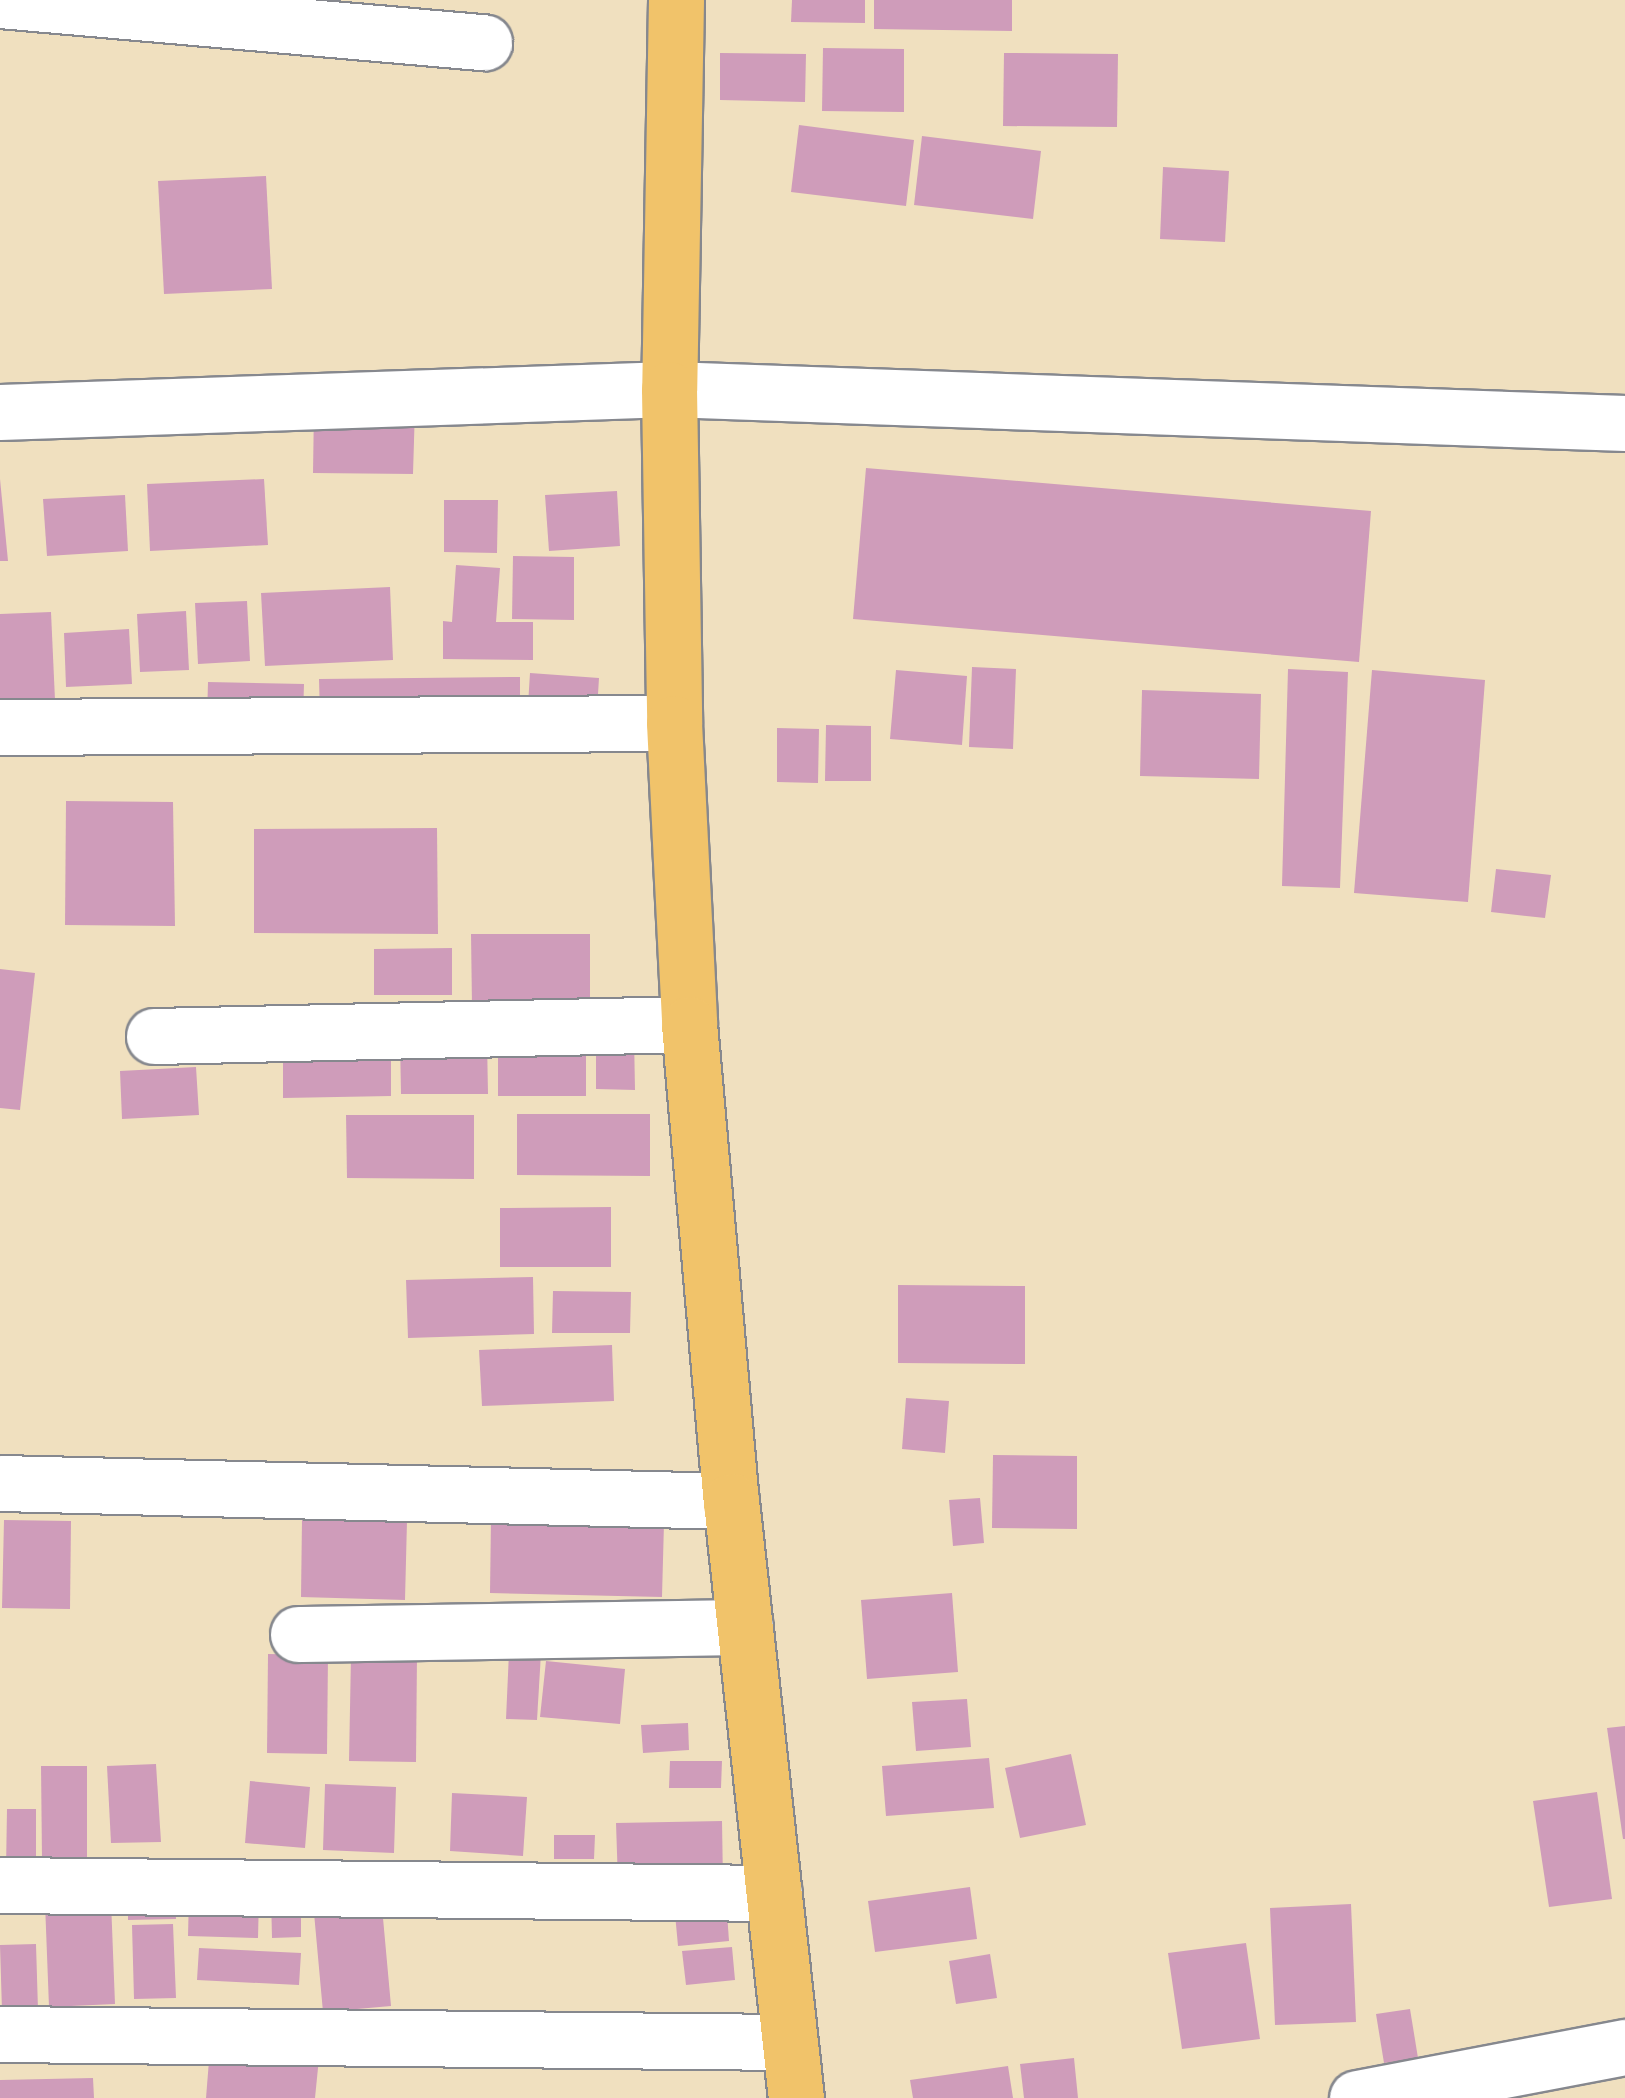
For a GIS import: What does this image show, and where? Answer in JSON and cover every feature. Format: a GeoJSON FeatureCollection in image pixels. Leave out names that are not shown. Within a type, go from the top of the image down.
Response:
{"type":"FeatureCollection","features":[{"type":"Feature","properties":{"kind":"main road"},"geometry":{"type":"LineString","coordinates":[[676,0],[669,390],[674,723],[689,1024],[730,1500],[796,2098]]}},
{"type":"Feature","properties":{"kind":"street"},"geometry":{"type":"LineString","coordinates":[[0,0],[484,42]]}},
{"type":"Feature","properties":{"kind":"street"},"geometry":{"type":"LineString","coordinates":[[0,412],[669,390],[1625,423]]}},
{"type":"Feature","properties":{"kind":"street"},"geometry":{"type":"LineString","coordinates":[[0,727],[674,723]]}},
{"type":"Feature","properties":{"kind":"street"},"geometry":{"type":"LineString","coordinates":[[154,1036],[689,1024]]}},
{"type":"Feature","properties":{"kind":"street"},"geometry":{"type":"LineString","coordinates":[[0,1483],[730,1500]]}},
{"type":"Feature","properties":{"kind":"street"},"geometry":{"type":"LineString","coordinates":[[298,1634],[745,1628]]}},
{"type":"Feature","properties":{"kind":"street"},"geometry":{"type":"LineString","coordinates":[[0,1885],[774,1894]]}},
{"type":"Feature","properties":{"kind":"street"},"geometry":{"type":"LineString","coordinates":[[0,2034],[788,2042]]}},
{"type":"Feature","properties":{"kind":"street"},"geometry":{"type":"LineString","coordinates":[[1358,2098],[1625,2047]]}},
{"type":"Feature","properties":{"kind":"building"},"geometry":{"type":"Polygon","coordinates":[[[792,0],[865,0],[865,23],[791,22],[792,0]]]}},
{"type":"Feature","properties":{"kind":"building"},"geometry":{"type":"Polygon","coordinates":[[[874,0],[1012,0],[1012,31],[874,29],[874,0]]]}},
{"type":"Feature","properties":{"kind":"building"},"geometry":{"type":"Polygon","coordinates":[[[823,48],[904,49],[904,112],[822,111],[823,48]]]}},
{"type":"Feature","properties":{"kind":"building"},"geometry":{"type":"Polygon","coordinates":[[[720,53],[806,54],[805,102],[720,100],[720,53]]]}},
{"type":"Feature","properties":{"kind":"building"},"geometry":{"type":"Polygon","coordinates":[[[1004,53],[1118,54],[1117,127],[1003,126],[1004,53]]]}},
{"type":"Feature","properties":{"kind":"building"},"geometry":{"type":"Polygon","coordinates":[[[799,125],[914,140],[906,206],[791,192],[799,125]]]}},
{"type":"Feature","properties":{"kind":"building"},"geometry":{"type":"Polygon","coordinates":[[[922,136],[1041,151],[1033,219],[914,205],[922,136]]]}},
{"type":"Feature","properties":{"kind":"building"},"geometry":{"type":"Polygon","coordinates":[[[1163,167],[1229,171],[1225,242],[1160,239],[1163,167]]]}},
{"type":"Feature","properties":{"kind":"building"},"geometry":{"type":"Polygon","coordinates":[[[266,176],[272,289],[164,294],[158,181],[266,176]]]}},
{"type":"Feature","properties":{"kind":"building"},"geometry":{"type":"Polygon","coordinates":[[[314,407],[415,408],[413,474],[313,473],[314,407]]]}},
{"type":"Feature","properties":{"kind":"building"},"geometry":{"type":"Polygon","coordinates":[[[866,468],[1371,511],[1359,662],[853,619],[866,468]]]}},
{"type":"Feature","properties":{"kind":"building"},"geometry":{"type":"Polygon","coordinates":[[[0,479],[8,561],[0,561],[0,479]]]}},
{"type":"Feature","properties":{"kind":"building"},"geometry":{"type":"Polygon","coordinates":[[[264,479],[268,545],[150,551],[147,484],[264,479]]]}},
{"type":"Feature","properties":{"kind":"building"},"geometry":{"type":"Polygon","coordinates":[[[617,491],[620,546],[549,551],[545,495],[617,491]]]}},
{"type":"Feature","properties":{"kind":"building"},"geometry":{"type":"Polygon","coordinates":[[[125,495],[128,551],[47,556],[43,499],[125,495]]]}},
{"type":"Feature","properties":{"kind":"building"},"geometry":{"type":"Polygon","coordinates":[[[444,500],[498,500],[497,553],[444,552],[444,500]]]}},
{"type":"Feature","properties":{"kind":"building"},"geometry":{"type":"Polygon","coordinates":[[[513,556],[574,557],[574,620],[512,619],[513,556]]]}},
{"type":"Feature","properties":{"kind":"building"},"geometry":{"type":"Polygon","coordinates":[[[456,565],[500,568],[496,622],[533,622],[533,660],[443,659],[443,621],[452,622],[456,565]]]}},
{"type":"Feature","properties":{"kind":"building"},"geometry":{"type":"Polygon","coordinates":[[[390,587],[393,660],[265,666],[261,593],[390,587]]]}},
{"type":"Feature","properties":{"kind":"building"},"geometry":{"type":"Polygon","coordinates":[[[247,601],[250,661],[198,664],[195,603],[247,601]]]}},
{"type":"Feature","properties":{"kind":"building"},"geometry":{"type":"Polygon","coordinates":[[[186,611],[189,670],[140,672],[137,614],[186,611]]]}},
{"type":"Feature","properties":{"kind":"building"},"geometry":{"type":"Polygon","coordinates":[[[51,612],[55,700],[0,703],[0,614],[51,612]]]}},
{"type":"Feature","properties":{"kind":"building"},"geometry":{"type":"Polygon","coordinates":[[[129,629],[132,684],[66,687],[64,633],[129,629]]]}},
{"type":"Feature","properties":{"kind":"building"},"geometry":{"type":"Polygon","coordinates":[[[972,667],[1016,669],[1013,749],[969,747],[972,667]]]}},
{"type":"Feature","properties":{"kind":"building"},"geometry":{"type":"Polygon","coordinates":[[[1288,669],[1348,672],[1340,888],[1282,886],[1288,669]]]}},
{"type":"Feature","properties":{"kind":"building"},"geometry":{"type":"Polygon","coordinates":[[[896,670],[967,676],[962,745],[890,739],[896,670]]]}},
{"type":"Feature","properties":{"kind":"building"},"geometry":{"type":"Polygon","coordinates":[[[1372,670],[1485,680],[1468,902],[1354,893],[1372,670]]]}},
{"type":"Feature","properties":{"kind":"building"},"geometry":{"type":"Polygon","coordinates":[[[530,673],[599,678],[597,711],[528,705],[530,673]]]}},
{"type":"Feature","properties":{"kind":"building"},"geometry":{"type":"Polygon","coordinates":[[[520,677],[520,714],[320,716],[319,679],[520,677]]]}},
{"type":"Feature","properties":{"kind":"building"},"geometry":{"type":"Polygon","coordinates":[[[208,682],[304,684],[303,719],[207,718],[208,682]]]}},
{"type":"Feature","properties":{"kind":"building"},"geometry":{"type":"Polygon","coordinates":[[[1142,690],[1261,694],[1259,779],[1140,776],[1142,690]]]}},
{"type":"Feature","properties":{"kind":"building"},"geometry":{"type":"Polygon","coordinates":[[[826,725],[871,726],[871,781],[825,781],[826,725]]]}},
{"type":"Feature","properties":{"kind":"building"},"geometry":{"type":"Polygon","coordinates":[[[777,728],[819,729],[818,783],[777,782],[777,728]]]}},
{"type":"Feature","properties":{"kind":"building"},"geometry":{"type":"Polygon","coordinates":[[[66,801],[173,802],[175,926],[65,925],[66,801]]]}},
{"type":"Feature","properties":{"kind":"building"},"geometry":{"type":"Polygon","coordinates":[[[437,828],[438,934],[254,933],[254,829],[437,828]]]}},
{"type":"Feature","properties":{"kind":"building"},"geometry":{"type":"Polygon","coordinates":[[[1496,869],[1551,875],[1545,918],[1491,912],[1496,869]]]}},
{"type":"Feature","properties":{"kind":"building"},"geometry":{"type":"Polygon","coordinates":[[[471,934],[590,934],[590,1008],[472,1007],[471,934]]]}},
{"type":"Feature","properties":{"kind":"building"},"geometry":{"type":"Polygon","coordinates":[[[452,948],[452,995],[374,995],[374,949],[452,948]]]}},
{"type":"Feature","properties":{"kind":"building"},"geometry":{"type":"Polygon","coordinates":[[[0,969],[35,973],[20,1110],[0,1108],[0,969]]]}},
{"type":"Feature","properties":{"kind":"building"},"geometry":{"type":"Polygon","coordinates":[[[596,1036],[634,1036],[635,1090],[596,1089],[596,1036]]]}},
{"type":"Feature","properties":{"kind":"building"},"geometry":{"type":"Polygon","coordinates":[[[498,1038],[586,1038],[586,1096],[498,1096],[498,1038]]]}},
{"type":"Feature","properties":{"kind":"building"},"geometry":{"type":"Polygon","coordinates":[[[400,1040],[487,1040],[488,1094],[401,1094],[400,1040]]]}},
{"type":"Feature","properties":{"kind":"building"},"geometry":{"type":"Polygon","coordinates":[[[391,1052],[391,1096],[283,1098],[283,1053],[391,1052]]]}},
{"type":"Feature","properties":{"kind":"building"},"geometry":{"type":"Polygon","coordinates":[[[196,1067],[199,1115],[122,1119],[120,1071],[196,1067]]]}},
{"type":"Feature","properties":{"kind":"building"},"geometry":{"type":"Polygon","coordinates":[[[517,1114],[650,1114],[650,1176],[517,1175],[517,1114]]]}},
{"type":"Feature","properties":{"kind":"building"},"geometry":{"type":"Polygon","coordinates":[[[346,1115],[474,1115],[474,1179],[347,1178],[346,1115]]]}},
{"type":"Feature","properties":{"kind":"building"},"geometry":{"type":"Polygon","coordinates":[[[611,1207],[611,1267],[500,1267],[500,1208],[611,1207]]]}},
{"type":"Feature","properties":{"kind":"building"},"geometry":{"type":"Polygon","coordinates":[[[533,1277],[534,1334],[408,1338],[406,1280],[533,1277]]]}},
{"type":"Feature","properties":{"kind":"building"},"geometry":{"type":"Polygon","coordinates":[[[898,1285],[1025,1286],[1025,1364],[898,1363],[898,1285]]]}},
{"type":"Feature","properties":{"kind":"building"},"geometry":{"type":"Polygon","coordinates":[[[553,1291],[631,1292],[630,1333],[552,1333],[553,1291]]]}},
{"type":"Feature","properties":{"kind":"building"},"geometry":{"type":"Polygon","coordinates":[[[612,1345],[614,1401],[482,1406],[479,1350],[612,1345]]]}},
{"type":"Feature","properties":{"kind":"building"},"geometry":{"type":"Polygon","coordinates":[[[906,1398],[949,1401],[945,1453],[902,1449],[906,1398]]]}},
{"type":"Feature","properties":{"kind":"building"},"geometry":{"type":"Polygon","coordinates":[[[993,1455],[1077,1456],[1077,1529],[992,1528],[993,1455]]]}},
{"type":"Feature","properties":{"kind":"building"},"geometry":{"type":"Polygon","coordinates":[[[980,1498],[984,1543],[953,1546],[949,1500],[980,1498]]]}},
{"type":"Feature","properties":{"kind":"building"},"geometry":{"type":"Polygon","coordinates":[[[302,1519],[407,1521],[405,1600],[301,1597],[302,1519]]]}},
{"type":"Feature","properties":{"kind":"building"},"geometry":{"type":"Polygon","coordinates":[[[491,1519],[664,1523],[662,1597],[490,1593],[491,1519]]]}},
{"type":"Feature","properties":{"kind":"building"},"geometry":{"type":"Polygon","coordinates":[[[4,1520],[71,1521],[70,1609],[2,1608],[4,1520]]]}},
{"type":"Feature","properties":{"kind":"building"},"geometry":{"type":"Polygon","coordinates":[[[952,1593],[958,1672],[867,1679],[861,1600],[952,1593]]]}},
{"type":"Feature","properties":{"kind":"building"},"geometry":{"type":"Polygon","coordinates":[[[509,1652],[541,1653],[537,1720],[506,1719],[509,1652]]]}},
{"type":"Feature","properties":{"kind":"building"},"geometry":{"type":"Polygon","coordinates":[[[268,1654],[328,1655],[327,1754],[267,1753],[268,1654]]]}},
{"type":"Feature","properties":{"kind":"building"},"geometry":{"type":"Polygon","coordinates":[[[351,1655],[417,1656],[416,1762],[349,1761],[351,1655]]]}},
{"type":"Feature","properties":{"kind":"building"},"geometry":{"type":"Polygon","coordinates":[[[546,1661],[625,1669],[620,1724],[540,1717],[546,1661]]]}},
{"type":"Feature","properties":{"kind":"building"},"geometry":{"type":"Polygon","coordinates":[[[967,1699],[971,1747],[916,1751],[912,1702],[967,1699]]]}},
{"type":"Feature","properties":{"kind":"building"},"geometry":{"type":"Polygon","coordinates":[[[688,1723],[689,1750],[643,1753],[641,1725],[688,1723]]]}},
{"type":"Feature","properties":{"kind":"building"},"geometry":{"type":"Polygon","coordinates":[[[1625,1726],[1625,1839],[1623,1839],[1607,1728],[1625,1726]]]}},
{"type":"Feature","properties":{"kind":"building"},"geometry":{"type":"Polygon","coordinates":[[[1071,1754],[1086,1825],[1020,1838],[1005,1768],[1071,1754]]]}},
{"type":"Feature","properties":{"kind":"building"},"geometry":{"type":"Polygon","coordinates":[[[989,1758],[994,1808],[886,1816],[882,1766],[989,1758]]]}},
{"type":"Feature","properties":{"kind":"building"},"geometry":{"type":"Polygon","coordinates":[[[670,1761],[722,1761],[721,1788],[669,1788],[670,1761]]]}},
{"type":"Feature","properties":{"kind":"building"},"geometry":{"type":"Polygon","coordinates":[[[156,1764],[161,1842],[111,1843],[107,1766],[156,1764]]]}},
{"type":"Feature","properties":{"kind":"building"},"geometry":{"type":"Polygon","coordinates":[[[41,1766],[87,1766],[87,1860],[42,1860],[41,1766]]]}},
{"type":"Feature","properties":{"kind":"building"},"geometry":{"type":"Polygon","coordinates":[[[250,1781],[310,1787],[305,1848],[245,1843],[250,1781]]]}},
{"type":"Feature","properties":{"kind":"building"},"geometry":{"type":"Polygon","coordinates":[[[325,1784],[396,1787],[394,1853],[323,1850],[325,1784]]]}},
{"type":"Feature","properties":{"kind":"building"},"geometry":{"type":"Polygon","coordinates":[[[1597,1792],[1612,1899],[1549,1907],[1533,1801],[1597,1792]]]}},
{"type":"Feature","properties":{"kind":"building"},"geometry":{"type":"Polygon","coordinates":[[[452,1793],[527,1797],[523,1856],[450,1851],[452,1793]]]}},
{"type":"Feature","properties":{"kind":"building"},"geometry":{"type":"Polygon","coordinates":[[[7,1809],[36,1809],[36,1869],[6,1869],[7,1809]]]}},
{"type":"Feature","properties":{"kind":"building"},"geometry":{"type":"Polygon","coordinates":[[[722,1821],[723,1882],[618,1883],[616,1823],[722,1821]]]}},
{"type":"Feature","properties":{"kind":"building"},"geometry":{"type":"Polygon","coordinates":[[[554,1835],[595,1835],[594,1859],[554,1859],[554,1835]]]}},
{"type":"Feature","properties":{"kind":"building"},"geometry":{"type":"Polygon","coordinates":[[[970,1887],[977,1939],[875,1952],[868,1901],[970,1887]]]}},
{"type":"Feature","properties":{"kind":"building"},"geometry":{"type":"Polygon","coordinates":[[[175,1895],[176,1919],[128,1920],[128,1897],[175,1895]]]}},
{"type":"Feature","properties":{"kind":"building"},"geometry":{"type":"Polygon","coordinates":[[[189,1895],[259,1897],[258,1938],[188,1936],[189,1895]]]}},
{"type":"Feature","properties":{"kind":"building"},"geometry":{"type":"Polygon","coordinates":[[[381,1896],[391,2006],[323,2012],[313,1902],[381,1896]]]}},
{"type":"Feature","properties":{"kind":"building"},"geometry":{"type":"Polygon","coordinates":[[[271,1897],[301,1897],[301,1937],[272,1938],[271,1897]]]}},
{"type":"Feature","properties":{"kind":"building"},"geometry":{"type":"Polygon","coordinates":[[[726,1899],[729,1941],[678,1946],[674,1903],[726,1899]]]}},
{"type":"Feature","properties":{"kind":"building"},"geometry":{"type":"Polygon","coordinates":[[[111,1901],[115,2004],[49,2007],[45,1903],[111,1901]]]}},
{"type":"Feature","properties":{"kind":"building"},"geometry":{"type":"Polygon","coordinates":[[[1351,1904],[1356,2022],[1275,2025],[1270,1908],[1351,1904]]]}},
{"type":"Feature","properties":{"kind":"building"},"geometry":{"type":"Polygon","coordinates":[[[173,1924],[176,1998],[134,1999],[132,1925],[173,1924]]]}},
{"type":"Feature","properties":{"kind":"building"},"geometry":{"type":"Polygon","coordinates":[[[1246,1943],[1260,2039],[1182,2049],[1168,1953],[1246,1943]]]}},
{"type":"Feature","properties":{"kind":"building"},"geometry":{"type":"Polygon","coordinates":[[[36,1944],[38,2010],[2,2011],[0,1945],[36,1944]]]}},
{"type":"Feature","properties":{"kind":"building"},"geometry":{"type":"Polygon","coordinates":[[[732,1947],[735,1980],[686,1985],[682,1951],[732,1947]]]}},
{"type":"Feature","properties":{"kind":"building"},"geometry":{"type":"Polygon","coordinates":[[[199,1948],[301,1953],[299,1985],[197,1980],[199,1948]]]}},
{"type":"Feature","properties":{"kind":"building"},"geometry":{"type":"Polygon","coordinates":[[[990,1954],[997,1998],[956,2004],[949,1961],[990,1954]]]}},
{"type":"Feature","properties":{"kind":"building"},"geometry":{"type":"Polygon","coordinates":[[[1410,2009],[1418,2058],[1384,2063],[1376,2014],[1410,2009]]]}},
{"type":"Feature","properties":{"kind":"building"},"geometry":{"type":"Polygon","coordinates":[[[210,2048],[319,2058],[315,2098],[206,2098],[210,2048]]]}},
{"type":"Feature","properties":{"kind":"building"},"geometry":{"type":"Polygon","coordinates":[[[1074,2058],[1078,2098],[1024,2098],[1020,2064],[1074,2058]]]}},
{"type":"Feature","properties":{"kind":"building"},"geometry":{"type":"Polygon","coordinates":[[[1008,2066],[1013,2098],[913,2098],[910,2080],[1008,2066]]]}},
{"type":"Feature","properties":{"kind":"building"},"geometry":{"type":"Polygon","coordinates":[[[93,2078],[94,2098],[0,2098],[0,2080],[93,2078]]]}}]}
